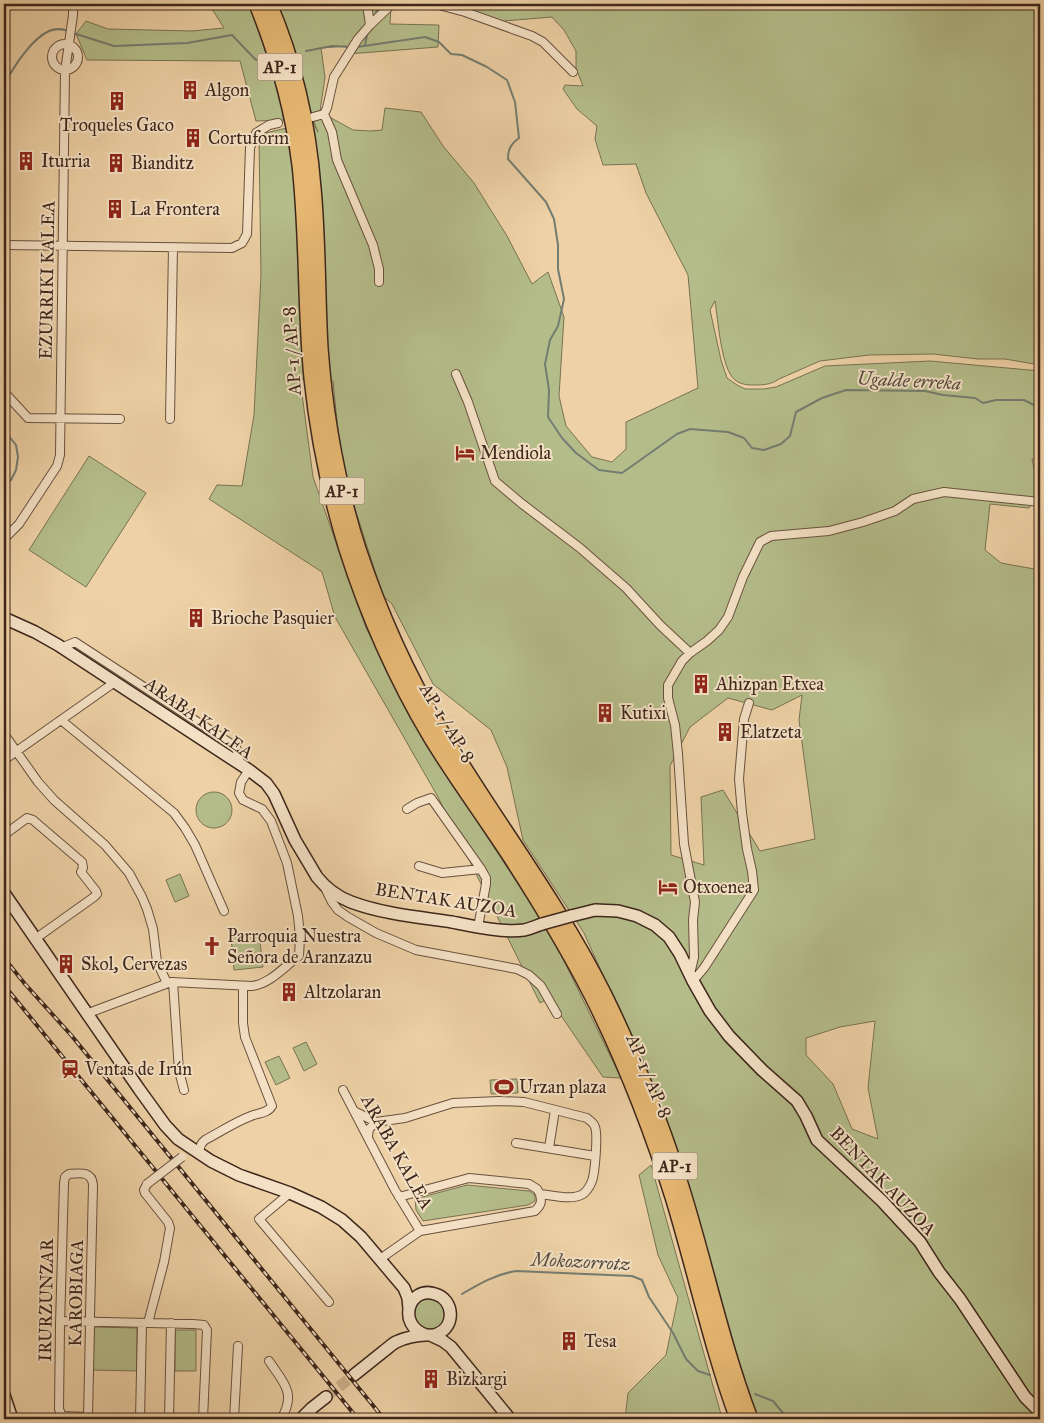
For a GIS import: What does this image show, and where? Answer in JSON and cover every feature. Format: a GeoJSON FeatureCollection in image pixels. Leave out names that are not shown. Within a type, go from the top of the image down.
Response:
{"type":"FeatureCollection","features":[{"type":"Feature","properties":{"kind":"highway"},"geometry":{"type":"LineString","coordinates":[[251,4],[258,20],[267,28]]}},
{"type":"Feature","properties":{"kind":"highway","name":"AP-1 / AP-8"},"geometry":{"type":"LineString","coordinates":[[266,4],[267,28],[288,97],[299,160],[304,216],[312,377],[320,435],[338,521],[356,577],[385,649],[416,711],[446,761],[512,858],[557,931],[588,988],[612,1038],[638,1097],[675,1202],[738,1419]]}},
{"type":"Feature","properties":{"kind":"highway","name":"AP-1 / AP-8"},"geometry":{"type":"LineString","coordinates":[[266,4],[293,71],[304,118],[314,199],[320,347],[326,405],[342,490],[366,574],[395,645],[426,705],[566,926],[602,992],[634,1059],[662,1128],[677,1173],[734,1372],[750,1419]]}},
{"type":"Feature","properties":{"kind":"street","name":"EZURRIKI KALEA"},"geometry":{"type":"LineString","coordinates":[[4,539],[19,524],[57,466],[60,455],[65,71],[73,18],[73,4]]}},
{"type":"Feature","properties":{"kind":"street"},"geometry":{"type":"LineString","coordinates":[[367,4],[370,25]]}},
{"type":"Feature","properties":{"kind":"street"},"geometry":{"type":"LineString","coordinates":[[313,117],[324,114],[334,77],[358,39],[392,5],[400,4]]}},
{"type":"Feature","properties":{"kind":"street"},"geometry":{"type":"LineString","coordinates":[[435,4],[465,12],[532,36],[543,42],[572,72]]}},
{"type":"Feature","properties":{"kind":"street"},"geometry":{"type":"LineString","coordinates":[[69,44],[76,50],[78,59],[74,68],[65,71],[58,69],[53,64],[52,53],[60,45],[69,44]]}},
{"type":"Feature","properties":{"kind":"street"},"geometry":{"type":"LineString","coordinates":[[324,114],[332,132],[337,160],[373,245],[379,269],[379,282]]}},
{"type":"Feature","properties":{"kind":"street"},"geometry":{"type":"LineString","coordinates":[[4,245],[232,248],[242,243],[247,234],[250,148],[256,133],[269,125],[278,123]]}},
{"type":"Feature","properties":{"kind":"street"},"geometry":{"type":"LineString","coordinates":[[170,419],[174,247]]}},
{"type":"Feature","properties":{"kind":"street"},"geometry":{"type":"LineString","coordinates":[[456,374],[468,402],[495,481],[580,548],[626,588],[660,625],[690,653]]}},
{"type":"Feature","properties":{"kind":"street"},"geometry":{"type":"LineString","coordinates":[[4,392],[28,418],[120,419]]}},
{"type":"Feature","properties":{"kind":"street"},"geometry":{"type":"LineString","coordinates":[[692,977],[695,902],[684,844],[674,725],[667,692],[668,685],[690,653],[719,630],[728,617],[743,577],[760,542],[772,536],[828,531],[863,522],[895,512],[913,500],[944,492],[1040,502]]}},
{"type":"Feature","properties":{"kind":"street","name":"ARABA KALEA"},"geometry":{"type":"LineString","coordinates":[[4,618],[35,632],[63,648],[245,767],[239,792],[242,800],[262,810],[271,821],[287,863],[298,916],[300,937],[299,956],[259,986],[243,986]]}},
{"type":"Feature","properties":{"kind":"street"},"geometry":{"type":"LineString","coordinates":[[63,648],[75,642],[236,747],[245,767]]}},
{"type":"Feature","properties":{"kind":"street"},"geometry":{"type":"LineString","coordinates":[[4,760],[115,682]]}},
{"type":"Feature","properties":{"kind":"street"},"geometry":{"type":"LineString","coordinates":[[692,977],[704,968],[754,890],[742,813],[739,779],[744,719],[749,703]]}},
{"type":"Feature","properties":{"kind":"street"},"geometry":{"type":"LineString","coordinates":[[61,720],[174,813],[186,828],[195,845],[224,911]]}},
{"type":"Feature","properties":{"kind":"street"},"geometry":{"type":"LineString","coordinates":[[4,734],[38,782],[54,800],[105,845],[129,873],[142,896],[153,930],[157,962],[170,982],[179,1071],[184,1090]]}},
{"type":"Feature","properties":{"kind":"street","name":"BENTAK AUZOA"},"geometry":{"type":"LineString","coordinates":[[245,767],[266,783],[274,794],[295,840],[338,910],[376,933],[416,950],[517,969],[529,975],[541,986],[557,1014]]}},
{"type":"Feature","properties":{"kind":"street"},"geometry":{"type":"LineString","coordinates":[[407,809],[431,798],[481,869],[486,878],[486,884],[478,927]]}},
{"type":"Feature","properties":{"kind":"street"},"geometry":{"type":"LineString","coordinates":[[4,835],[27,818],[33,820],[82,862],[81,872],[96,891],[94,898],[35,939]]}},
{"type":"Feature","properties":{"kind":"street"},"geometry":{"type":"LineString","coordinates":[[419,866],[442,873],[464,869],[481,869]]}},
{"type":"Feature","properties":{"kind":"street","name":"BENTAK AUZOA"},"geometry":{"type":"LineString","coordinates":[[322,882],[349,902],[387,912],[478,927],[524,930],[595,910],[618,911],[637,916],[655,925],[669,937],[710,1010],[729,1036],[762,1070],[797,1101],[817,1140],[882,1201],[920,1242],[1025,1397],[1040,1412]]}},
{"type":"Feature","properties":{"kind":"street"},"geometry":{"type":"LineString","coordinates":[[4,893],[86,1014],[165,1125],[178,1139],[211,1161],[239,1175],[321,1207],[342,1220],[361,1236],[404,1288],[408,1298],[412,1325],[420,1333],[443,1341],[454,1351],[510,1419]]}},
{"type":"Feature","properties":{"kind":"street"},"geometry":{"type":"LineString","coordinates":[[86,1014],[170,982],[243,986],[243,1023],[246,1037],[272,1106],[268,1111],[250,1116],[205,1140],[200,1144],[200,1154]]}},
{"type":"Feature","properties":{"kind":"street","name":"ARABA KALEA"},"geometry":{"type":"LineString","coordinates":[[343,1090],[399,1197],[420,1231]]}},
{"type":"Feature","properties":{"kind":"street"},"geometry":{"type":"LineString","coordinates":[[354,1111],[376,1122],[405,1118],[453,1104],[518,1101],[587,1118],[595,1125],[596,1132],[592,1182],[587,1190],[574,1198],[540,1194]]}},
{"type":"Feature","properties":{"kind":"street"},"geometry":{"type":"LineString","coordinates":[[549,1148],[555,1110]]}},
{"type":"Feature","properties":{"kind":"street"},"geometry":{"type":"LineString","coordinates":[[368,1136],[368,1129],[376,1122]]}},
{"type":"Feature","properties":{"kind":"street"},"geometry":{"type":"LineString","coordinates":[[516,1143],[595,1156]]}},
{"type":"Feature","properties":{"kind":"street"},"geometry":{"type":"LineString","coordinates":[[140,1419],[145,1323],[164,1262],[170,1228],[168,1222],[144,1190],[147,1184],[182,1157],[187,1145]]}},
{"type":"Feature","properties":{"kind":"street","name":"IRURZUNZAR"},"geometry":{"type":"LineString","coordinates":[[82,1173],[69,1174],[65,1177],[64,1183],[60,1321],[60,1409],[62,1416],[88,1418]]}},
{"type":"Feature","properties":{"kind":"street","name":"KAROBIAGA"},"geometry":{"type":"LineString","coordinates":[[82,1173],[90,1175],[93,1179],[88,1418]]}},
{"type":"Feature","properties":{"kind":"street"},"geometry":{"type":"LineString","coordinates":[[380,1260],[420,1231],[535,1210],[541,1206],[542,1199],[537,1188],[529,1184],[469,1178],[399,1197]]}},
{"type":"Feature","properties":{"kind":"street"},"geometry":{"type":"LineString","coordinates":[[290,1194],[259,1219],[329,1302]]}},
{"type":"Feature","properties":{"kind":"street"},"geometry":{"type":"LineString","coordinates":[[404,1288],[414,1292],[437,1294],[447,1301],[451,1312],[448,1324],[449,1338],[454,1351]]}},
{"type":"Feature","properties":{"kind":"street"},"geometry":{"type":"LineString","coordinates":[[354,1375],[395,1342],[403,1329],[415,1298],[426,1293]]}},
{"type":"Feature","properties":{"kind":"street"},"geometry":{"type":"LineString","coordinates":[[60,1321],[172,1323],[199,1324],[204,1326],[207,1330],[203,1419]]}},
{"type":"Feature","properties":{"kind":"street"},"geometry":{"type":"LineString","coordinates":[[169,1419],[172,1323]]}},
{"type":"Feature","properties":{"kind":"street"},"geometry":{"type":"LineString","coordinates":[[395,1342],[410,1337],[439,1334],[448,1324]]}},
{"type":"Feature","properties":{"kind":"street"},"geometry":{"type":"LineString","coordinates":[[234,1419],[238,1346]]}},
{"type":"Feature","properties":{"kind":"street"},"geometry":{"type":"LineString","coordinates":[[269,1361],[288,1390],[286,1411],[281,1419]]}},
{"type":"Feature","properties":{"kind":"street"},"geometry":{"type":"LineString","coordinates":[[4,1395],[12,1419]]}},
{"type":"Feature","properties":{"kind":"street"},"geometry":{"type":"LineString","coordinates":[[301,1419],[326,1397]]}},
{"type":"Feature","properties":{"kind":"green space"},"geometry":{"type":"Polygon","coordinates":[[[209,4],[400,4],[391,5],[390,24],[439,25],[438,47],[348,54],[346,46],[321,48],[325,77],[320,111],[284,120],[256,121],[240,61],[87,60],[76,34],[86,21],[108,29],[192,31],[224,28],[209,4]]]}},
{"type":"Feature","properties":{"kind":"green space"},"geometry":{"type":"Polygon","coordinates":[[[435,4],[1040,4],[1040,365],[1005,359],[978,359],[933,354],[869,355],[820,361],[770,384],[746,384],[735,380],[726,366],[715,301],[710,310],[727,378],[745,389],[776,387],[825,366],[930,361],[1040,371],[1040,460],[1032,459],[1039,494],[1029,508],[990,504],[985,550],[1001,563],[1040,570],[1040,1419],[753,1419],[641,1060],[584,933],[523,840],[507,767],[491,730],[433,684],[392,604],[383,596],[347,484],[338,431],[333,381],[300,379],[313,477],[366,628],[444,771],[552,936],[621,1078],[603,1077],[549,998],[540,1003],[438,797],[335,617],[322,572],[209,499],[217,485],[242,486],[254,415],[261,275],[259,139],[265,133],[313,122],[318,132],[314,122],[324,114],[353,130],[371,131],[382,130],[385,108],[421,112],[443,146],[474,183],[507,236],[532,284],[548,272],[564,317],[559,396],[566,426],[592,457],[612,462],[626,449],[626,422],[698,388],[688,275],[646,193],[636,164],[603,165],[595,139],[597,126],[577,109],[563,89],[565,85],[583,86],[576,68],[576,51],[564,30],[552,17],[492,22],[435,4]],[[802,695],[772,710],[728,698],[690,727],[670,766],[671,855],[704,865],[701,797],[723,790],[760,851],[815,839],[799,720],[802,695]],[[875,1021],[840,1027],[806,1038],[806,1055],[833,1084],[852,1129],[878,1139],[868,1088],[875,1021]]]}},
{"type":"Feature","properties":{"kind":"green space"},"geometry":{"type":"Polygon","coordinates":[[[89,456],[146,493],[86,587],[29,550],[89,456]]]}},
{"type":"Feature","properties":{"kind":"green space"},"geometry":{"type":"Polygon","coordinates":[[[214,792],[221,793],[227,797],[231,803],[231,817],[227,823],[221,827],[214,828],[207,827],[201,823],[197,817],[196,810],[197,803],[201,797],[207,793],[214,792]]]}},
{"type":"Feature","properties":{"kind":"green space"},"geometry":{"type":"Polygon","coordinates":[[[180,874],[189,896],[175,902],[166,880],[180,874]]]}},
{"type":"Feature","properties":{"kind":"green space"},"geometry":{"type":"Polygon","coordinates":[[[259,934],[263,967],[234,970],[231,937],[259,934]]]}},
{"type":"Feature","properties":{"kind":"green space"},"geometry":{"type":"Polygon","coordinates":[[[306,1042],[317,1064],[304,1071],[293,1048],[306,1042]]]}},
{"type":"Feature","properties":{"kind":"green space"},"geometry":{"type":"Polygon","coordinates":[[[279,1056],[290,1078],[276,1085],[265,1062],[279,1056]]]}},
{"type":"Feature","properties":{"kind":"green space","name":"Urzan plaza"},"geometry":{"type":"Polygon","coordinates":[[[517,1079],[518,1093],[491,1094],[490,1080],[517,1079]]]}},
{"type":"Feature","properties":{"kind":"green space"},"geometry":{"type":"Polygon","coordinates":[[[651,1165],[723,1419],[625,1419],[628,1393],[666,1355],[678,1298],[658,1255],[639,1175],[651,1165]]]}},
{"type":"Feature","properties":{"kind":"green space"},"geometry":{"type":"Polygon","coordinates":[[[467,1185],[529,1191],[535,1195],[535,1201],[528,1205],[423,1221],[416,1210],[415,1199],[467,1185]]]}},
{"type":"Feature","properties":{"kind":"green space"},"geometry":{"type":"Polygon","coordinates":[[[429,1298],[435,1299],[440,1303],[444,1308],[444,1320],[440,1325],[435,1329],[429,1330],[423,1329],[418,1325],[414,1320],[413,1314],[414,1308],[418,1303],[423,1299],[429,1298]]]}},
{"type":"Feature","properties":{"kind":"green space"},"geometry":{"type":"Polygon","coordinates":[[[94,1327],[137,1328],[137,1371],[93,1370],[94,1327]]]}},
{"type":"Feature","properties":{"kind":"green space"},"geometry":{"type":"Polygon","coordinates":[[[175,1330],[196,1330],[196,1371],[175,1371],[175,1330]]]}},
{"type":"Feature","properties":{"kind":"waterway"},"geometry":{"type":"LineString","coordinates":[[376,12],[381,4]]}},
{"type":"Feature","properties":{"kind":"waterway","name":"Ugalde erreka"},"geometry":{"type":"LineString","coordinates":[[4,85],[29,47],[42,35],[52,30],[69,31]]}},
{"type":"Feature","properties":{"kind":"waterway","name":"Ugalde erreka"},"geometry":{"type":"LineString","coordinates":[[73,33],[114,46],[187,43],[232,35],[255,59],[264,63]]}},
{"type":"Feature","properties":{"kind":"waterway"},"geometry":{"type":"LineString","coordinates":[[365,45],[367,35]]}},
{"type":"Feature","properties":{"kind":"waterway","name":"Ugalde erreka"},"geometry":{"type":"LineString","coordinates":[[357,47],[425,37],[439,42],[451,54],[462,55],[487,67],[507,80],[515,102],[519,138],[511,147],[508,159],[546,202],[554,219],[558,245],[558,269],[564,299],[558,326],[550,340],[545,364],[549,390],[548,417],[562,438],[576,453],[599,470],[622,473],[677,434],[690,429],[728,432],[744,438],[752,448],[764,450],[781,444],[790,436],[796,412],[822,398],[846,390],[925,391],[975,398],[983,403],[996,400],[1024,400],[1040,408]]}},
{"type":"Feature","properties":{"kind":"waterway","name":"Ugalde erreka"},"geometry":{"type":"LineString","coordinates":[[306,51],[332,46],[350,47]]}},
{"type":"Feature","properties":{"kind":"waterway","name":"Ugalde erreka"},"geometry":{"type":"LineString","coordinates":[[4,430],[16,445],[18,457],[16,470],[11,480],[4,483]]}},
{"type":"Feature","properties":{"kind":"waterway","name":"Mokozorrotz"},"geometry":{"type":"LineString","coordinates":[[462,1294],[495,1277],[516,1271],[632,1276],[642,1280],[649,1297],[673,1333],[686,1359],[698,1371],[710,1375]]}},
{"type":"Feature","properties":{"kind":"waterway","name":"Mokozorrotz"},"geometry":{"type":"LineString","coordinates":[[755,1394],[773,1401],[788,1419]]}},
{"type":"Feature","properties":{"kind":"waterway","name":"Mokozorrotz"},"geometry":{"type":"LineString","coordinates":[[311,1419],[319,1409]]}},
{"type":"Feature","properties":{"kind":"tunnel"},"geometry":{"type":"LineString","coordinates":[[326,1397],[354,1375]]}},
{"type":"Feature","properties":{"kind":"railway"},"geometry":{"type":"LineString","coordinates":[[4,958],[71,1035],[384,1419]]}},
{"type":"Feature","properties":{"kind":"railway"},"geometry":{"type":"LineString","coordinates":[[4,985],[358,1419]]}},
{"type":"Feature","properties":{"kind":"place","name":"Algon"},"geometry":{"type":"Point","coordinates":[190,90]}},
{"type":"Feature","properties":{"kind":"place","name":"Troqueles Gaco"},"geometry":{"type":"Point","coordinates":[117,101]}},
{"type":"Feature","properties":{"kind":"place","name":"Cortuform"},"geometry":{"type":"Point","coordinates":[193,138]}},
{"type":"Feature","properties":{"kind":"place","name":"Iturria"},"geometry":{"type":"Point","coordinates":[26,161]}},
{"type":"Feature","properties":{"kind":"place","name":"Bianditz"},"geometry":{"type":"Point","coordinates":[116,163]}},
{"type":"Feature","properties":{"kind":"place","name":"La Frontera"},"geometry":{"type":"Point","coordinates":[115,209]}},
{"type":"Feature","properties":{"kind":"place","name":"Mendiola"},"geometry":{"type":"Point","coordinates":[465,453]}},
{"type":"Feature","properties":{"kind":"place","name":"Brioche Pasquier"},"geometry":{"type":"Point","coordinates":[196,618]}},
{"type":"Feature","properties":{"kind":"place","name":"Ahizpan Etxea"},"geometry":{"type":"Point","coordinates":[701,684]}},
{"type":"Feature","properties":{"kind":"place","name":"Kutixi"},"geometry":{"type":"Point","coordinates":[605,713]}},
{"type":"Feature","properties":{"kind":"place","name":"Elatzeta"},"geometry":{"type":"Point","coordinates":[725,732]}},
{"type":"Feature","properties":{"kind":"place","name":"Otxoenea"},"geometry":{"type":"Point","coordinates":[668,887]}},
{"type":"Feature","properties":{"kind":"place","name":"Parroquia Nuestra Señora de Aranzazu"},"geometry":{"type":"Point","coordinates":[212,946]}},
{"type":"Feature","properties":{"kind":"place","name":"Skol, Cervezas"},"geometry":{"type":"Point","coordinates":[66,964]}},
{"type":"Feature","properties":{"kind":"place","name":"Altzolaran"},"geometry":{"type":"Point","coordinates":[289,992]}},
{"type":"Feature","properties":{"kind":"place","name":"Ventas de Irún"},"geometry":{"type":"Point","coordinates":[70,1069]}},
{"type":"Feature","properties":{"kind":"place","name":"Urzan plaza"},"geometry":{"type":"Point","coordinates":[504,1087]}},
{"type":"Feature","properties":{"kind":"place","name":"Tesa"},"geometry":{"type":"Point","coordinates":[569,1341]}},
{"type":"Feature","properties":{"kind":"place","name":"Bizkargi"},"geometry":{"type":"Point","coordinates":[431,1379]}}]}
